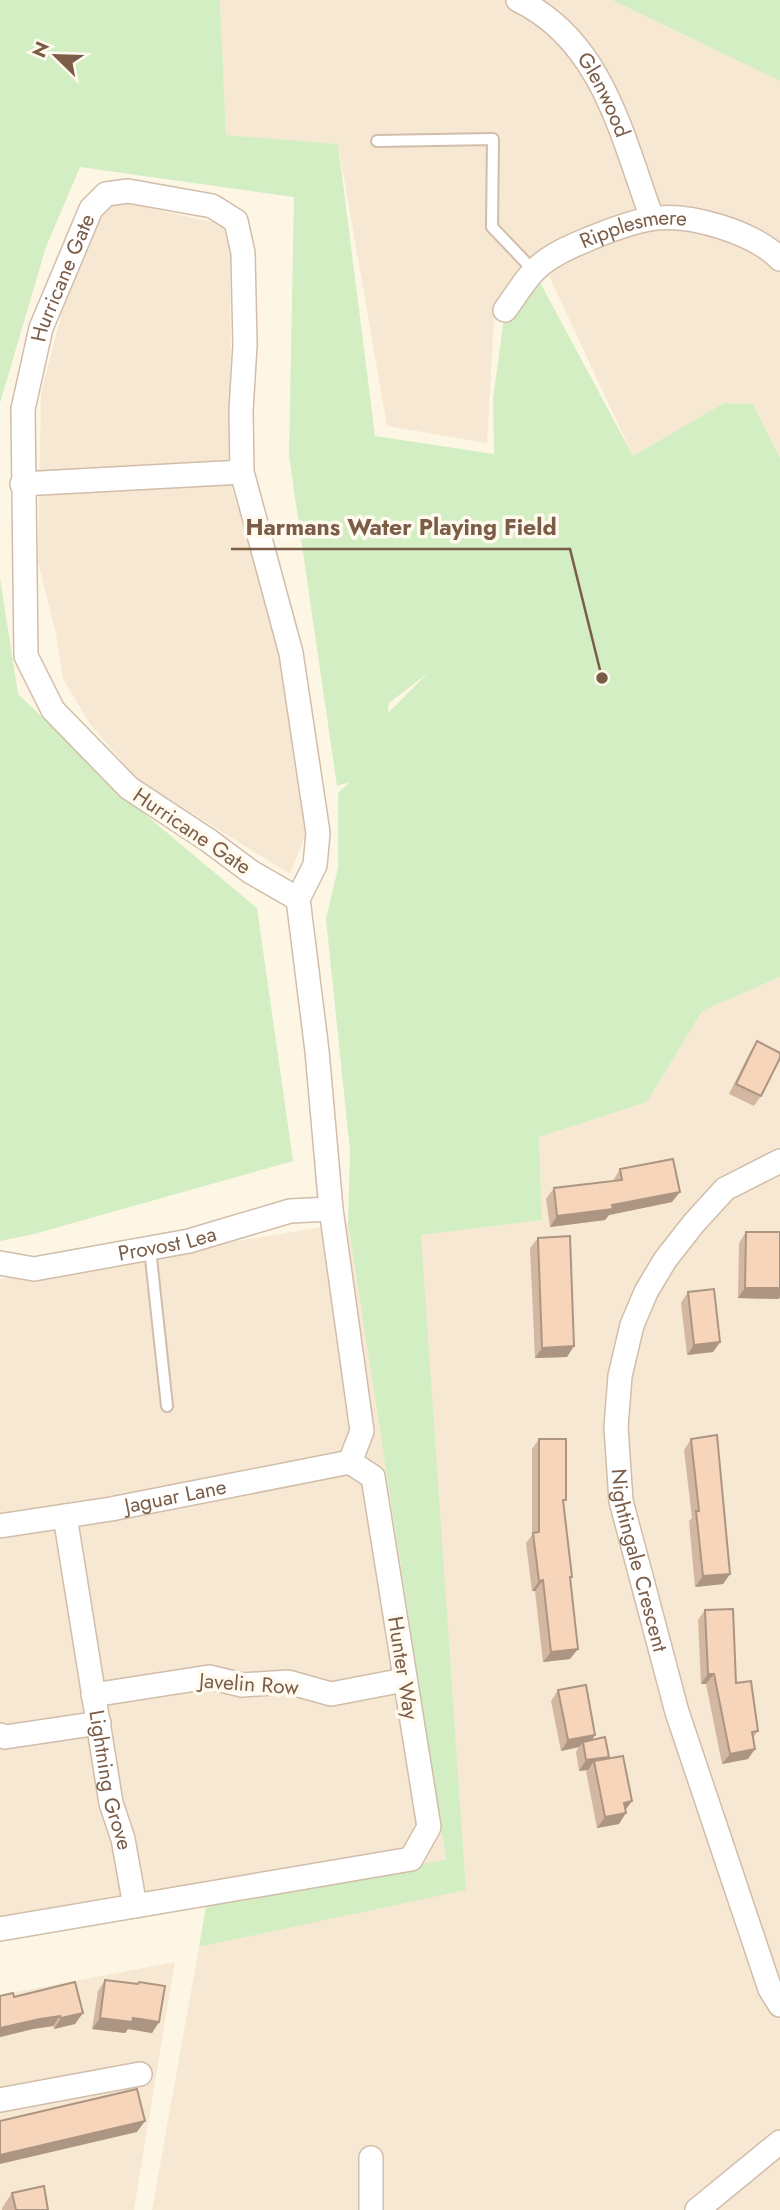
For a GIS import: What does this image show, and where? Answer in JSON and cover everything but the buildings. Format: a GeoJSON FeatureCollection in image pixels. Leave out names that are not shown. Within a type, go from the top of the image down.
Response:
{"type":"FeatureCollection","features":[{"type":"Feature","properties":{"kind":"street","name":"Glenwood"},"geometry":{"type":"LineString","coordinates":[[518,0],[543,13],[587,59],[614,109],[652,218]]}},
{"type":"Feature","properties":{"kind":"street","name":"Hurricane Gate"},"geometry":{"type":"LineString","coordinates":[[128,191],[212,206],[236,221],[243,253],[245,319],[241,411],[242,472],[291,653],[318,833],[315,865],[298,899],[251,872],[129,788],[53,710],[26,656],[23,409],[41,328],[91,209],[106,194],[128,191]]}},
{"type":"Feature","properties":{"kind":"street","name":"Ripplesmere"},"geometry":{"type":"LineString","coordinates":[[505,310],[534,271],[569,247],[652,218],[716,224],[747,238],[780,259]]}},
{"type":"Feature","properties":{"kind":"street"},"geometry":{"type":"LineString","coordinates":[[22,484],[242,472]]}},
{"type":"Feature","properties":{"kind":"street"},"geometry":{"type":"LineString","coordinates":[[298,899],[317,1051],[331,1209],[362,1431],[350,1462]]}},
{"type":"Feature","properties":{"kind":"street","name":"Nightingale Crescent"},"geometry":{"type":"LineString","coordinates":[[780,1161],[725,1189],[694,1223],[646,1292],[632,1325],[620,1376],[616,1427],[621,1501],[677,1712],[770,1989],[780,2006]]}},
{"type":"Feature","properties":{"kind":"street","name":"Provost Lea"},"geometry":{"type":"LineString","coordinates":[[0,1263],[34,1269],[189,1241],[290,1211],[331,1209]]}},
{"type":"Feature","properties":{"kind":"street","name":"Jaguar Lane"},"geometry":{"type":"LineString","coordinates":[[0,1526],[350,1462]]}},
{"type":"Feature","properties":{"kind":"street","name":"Hunter Way"},"geometry":{"type":"LineString","coordinates":[[135,1906],[411,1859],[429,1827],[373,1477],[350,1462]]}},
{"type":"Feature","properties":{"kind":"street","name":"Lightning Grove"},"geometry":{"type":"LineString","coordinates":[[65,1516],[111,1803],[123,1839],[135,1906]]}},
{"type":"Feature","properties":{"kind":"street","name":"Javelin Row"},"geometry":{"type":"LineString","coordinates":[[93,1695],[209,1677],[242,1685],[288,1682],[331,1694],[404,1680]]}},
{"type":"Feature","properties":{"kind":"street"},"geometry":{"type":"LineString","coordinates":[[0,1735],[5,1737],[99,1723]]}},
{"type":"Feature","properties":{"kind":"street"},"geometry":{"type":"LineString","coordinates":[[0,1929],[135,1906]]}},
{"type":"Feature","properties":{"kind":"street"},"geometry":{"type":"LineString","coordinates":[[0,2099],[140,2074]]}},
{"type":"Feature","properties":{"kind":"street"},"geometry":{"type":"LineString","coordinates":[[697,2210],[780,2142]]}},
{"type":"Feature","properties":{"kind":"street"},"geometry":{"type":"LineString","coordinates":[[371,2158],[371,2210]]}},
{"type":"Feature","properties":{"kind":"lane"},"geometry":{"type":"LineString","coordinates":[[377,141],[494,139],[492,227],[534,271]]}},
{"type":"Feature","properties":{"kind":"lane"},"geometry":{"type":"LineString","coordinates":[[150,1249],[167,1406]]}},
{"type":"Feature","properties":{"kind":"shaded area"},"geometry":{"type":"Polygon","coordinates":[[[220,0],[612,0],[780,81],[780,458],[753,404],[724,403],[633,456],[549,276],[494,319],[487,443],[387,426],[338,144],[226,135],[220,0]]]}},
{"type":"Feature","properties":{"kind":"shaded area"},"geometry":{"type":"Polygon","coordinates":[[[112,200],[230,226],[231,485],[285,654],[305,836],[290,874],[137,779],[90,724],[63,679],[56,634],[38,562],[41,393],[63,308],[91,227],[112,200]]]}},
{"type":"Feature","properties":{"kind":"shaded area"},"geometry":{"type":"Polygon","coordinates":[[[780,977],[780,2210],[152,2210],[199,1947],[466,1889],[420,1235],[542,1220],[539,1137],[647,1102],[702,1011],[780,977]]]}},
{"type":"Feature","properties":{"kind":"shaded area"},"geometry":{"type":"Polygon","coordinates":[[[348,1223],[446,1861],[0,1935],[0,1279],[348,1223]]]}},
{"type":"Feature","properties":{"kind":"shaded area"},"geometry":{"type":"Polygon","coordinates":[[[175,1962],[134,2210],[0,2210],[0,1995],[175,1962]]]}},
{"type":"Feature","properties":{"kind":"green space"},"geometry":{"type":"Polygon","coordinates":[[[0,0],[220,0],[226,135],[338,144],[375,436],[494,454],[493,399],[505,310],[534,271],[633,456],[724,403],[753,404],[780,458],[780,977],[702,1011],[647,1102],[539,1137],[542,1220],[421,1235],[466,1890],[199,1947],[207,1900],[446,1860],[348,1223],[350,1151],[326,919],[338,868],[338,793],[350,782],[337,786],[289,456],[294,197],[80,167],[46,247],[0,403],[0,0]],[[428,673],[389,703],[389,712],[428,673]]]}},
{"type":"Feature","properties":{"kind":"green space"},"geometry":{"type":"Polygon","coordinates":[[[612,0],[780,0],[780,81],[612,0]]]}},
{"type":"Feature","properties":{"kind":"green space"},"geometry":{"type":"Polygon","coordinates":[[[0,578],[18,694],[128,800],[257,908],[293,1161],[34,1234],[0,1241],[0,578]]]}},
{"type":"Feature","properties":{"kind":"place","name":"Harmans Water Playing Field"},"geometry":{"type":"Point","coordinates":[602,678]}}]}
